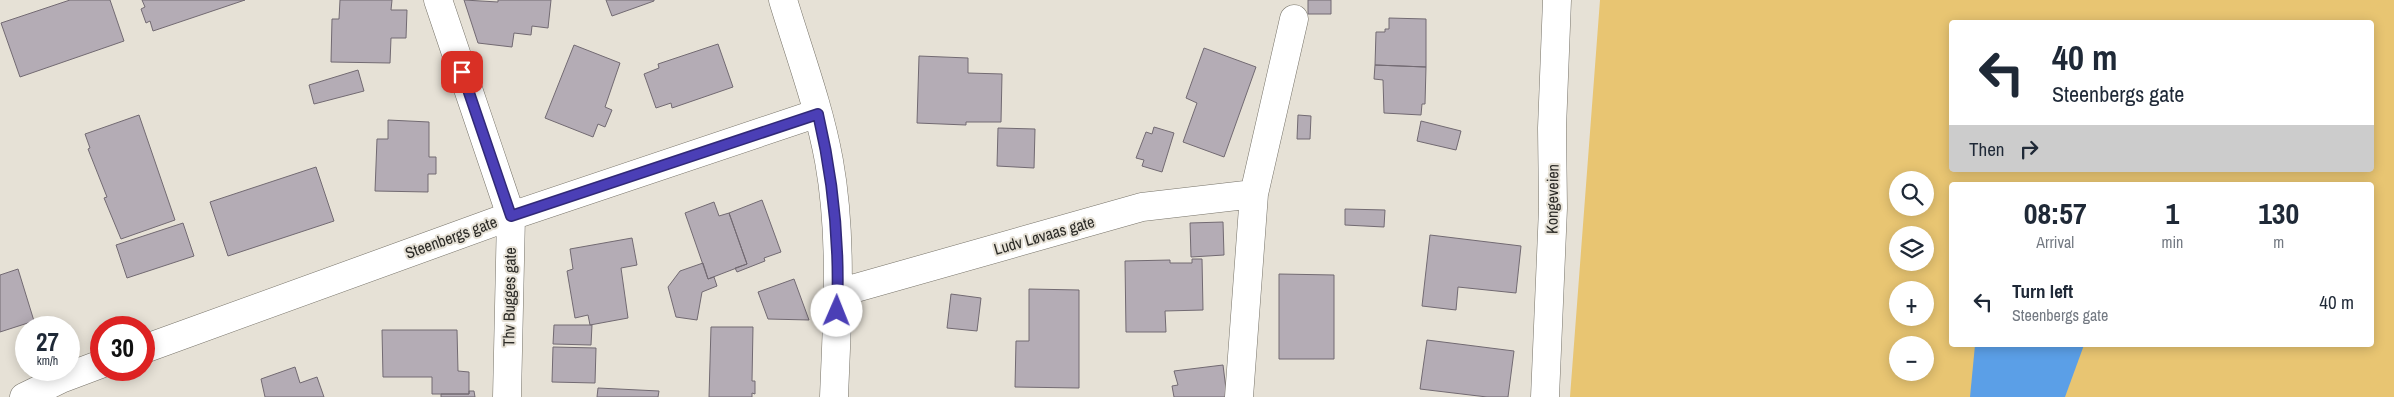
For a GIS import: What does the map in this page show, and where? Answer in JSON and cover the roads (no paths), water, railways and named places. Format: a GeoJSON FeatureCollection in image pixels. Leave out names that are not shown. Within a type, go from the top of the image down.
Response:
{"type":"FeatureCollection","features":[{"type":"Feature","properties":{"kind":"street","name":"Thv Bugges gate"},"geometry":{"type":"LineString","coordinates":[[438,0],[511,216],[507,397]]}},
{"type":"Feature","properties":{"kind":"street"},"geometry":{"type":"LineString","coordinates":[[783,0],[818,114],[829,162],[835,210],[838,294],[834,397]]}},
{"type":"Feature","properties":{"kind":"street","name":"Kongeveien"},"geometry":{"type":"LineString","coordinates":[[1545,397],[1553,208],[1552,128],[1556,0]]}},
{"type":"Feature","properties":{"kind":"street"},"geometry":{"type":"LineString","coordinates":[[1239,397],[1254,194],[1294,19]]}},
{"type":"Feature","properties":{"kind":"street","name":"Steenbergs gate"},"geometry":{"type":"LineString","coordinates":[[155,345],[511,216],[818,114]]}},
{"type":"Feature","properties":{"kind":"street","name":"Ludv Løvaas gate"},"geometry":{"type":"LineString","coordinates":[[838,294],[1142,207],[1254,194]]}},
{"type":"Feature","properties":{"kind":"street"},"geometry":{"type":"LineString","coordinates":[[24,397],[61,379],[90,368]]}},
{"type":"Feature","properties":{"kind":"water"},"geometry":{"type":"Polygon","coordinates":[[[1975,347],[2083,347],[2065,397],[1970,397],[1975,347]]]}}]}
